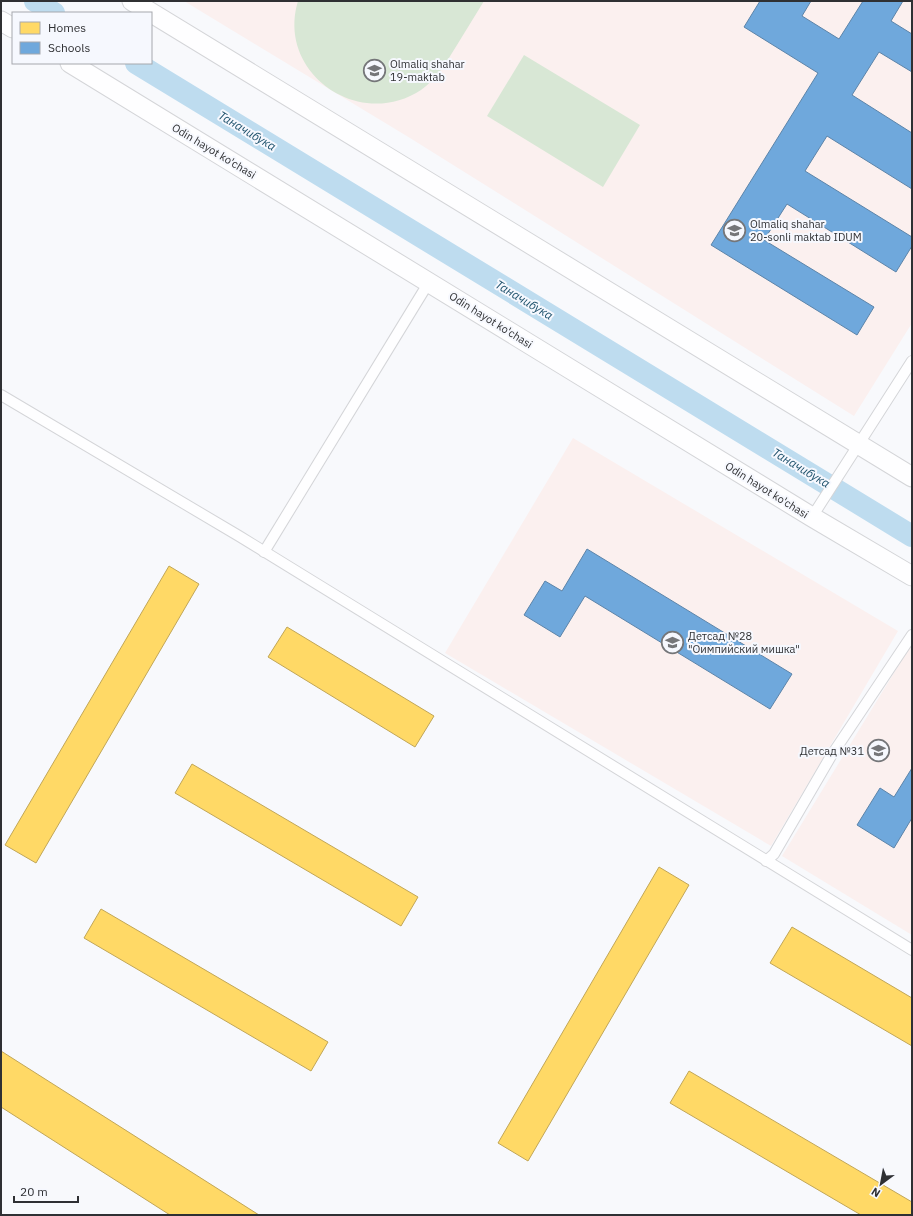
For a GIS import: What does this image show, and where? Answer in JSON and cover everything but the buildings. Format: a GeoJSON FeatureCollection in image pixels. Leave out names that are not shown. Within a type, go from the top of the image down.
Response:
{"type":"FeatureCollection","features":[{"type":"Feature","properties":{"kind":"street"},"geometry":{"type":"LineString","coordinates":[[132,1],[150,12]]}},
{"type":"Feature","properties":{"kind":"street"},"geometry":{"type":"LineString","coordinates":[[152,13],[912,477]]}},
{"type":"Feature","properties":{"kind":"street"},"geometry":{"type":"LineString","coordinates":[[1,21],[12,27]]}},
{"type":"Feature","properties":{"kind":"street","name":"Odin hayot ko'chasi"},"geometry":{"type":"LineString","coordinates":[[72,64],[429,282],[815,512],[912,576]]}},
{"type":"Feature","properties":{"kind":"lane"},"geometry":{"type":"LineString","coordinates":[[264,552],[429,282]]}},
{"type":"Feature","properties":{"kind":"lane"},"geometry":{"type":"LineString","coordinates":[[815,512],[912,361]]}},
{"type":"Feature","properties":{"kind":"lane"},"geometry":{"type":"LineString","coordinates":[[1,395],[264,552],[912,950]]}},
{"type":"Feature","properties":{"kind":"lane"},"geometry":{"type":"LineString","coordinates":[[766,861],[774,854],[832,756],[912,635]]}},
{"type":"Feature","properties":{"kind":"shaded area","name":"Olmaliq shahar 20-sonli maktab IDUM"},"geometry":{"type":"Polygon","coordinates":[[[184,1],[912,1],[912,323],[854,416],[410,138],[184,1]]]}},
{"type":"Feature","properties":{"kind":"shaded area","name":"Детсад №28 \"Оимпийский мишка\""},"geometry":{"type":"Polygon","coordinates":[[[573,438],[898,631],[771,846],[445,653],[573,438]]]}},
{"type":"Feature","properties":{"kind":"shaded area","name":"Детсад №31"},"geometry":{"type":"Polygon","coordinates":[[[912,645],[912,935],[782,856],[912,645]]]}},
{"type":"Feature","properties":{"kind":"green space","name":"Olmaliq shahar 19-maktab"},"geometry":{"type":"Polygon","coordinates":[[[298,1],[484,1],[437,75],[427,86],[397,101],[373,104],[349,99],[328,88],[311,72],[299,51],[294,27],[298,1]]]}},
{"type":"Feature","properties":{"kind":"green space"},"geometry":{"type":"Polygon","coordinates":[[[524,55],[640,125],[603,187],[487,116],[524,55]]]}},
{"type":"Feature","properties":{"kind":"waterway","name":"Таначибука"},"geometry":{"type":"LineString","coordinates":[[35,1],[52,12]]}},
{"type":"Feature","properties":{"kind":"waterway","name":"Таначибука"},"geometry":{"type":"LineString","coordinates":[[138,64],[912,536]]}},
{"type":"Feature","properties":{"kind":"place","name":"Olmaliq shahar 19-maktab"},"geometry":{"type":"Point","coordinates":[375,70]}},
{"type":"Feature","properties":{"kind":"place","name":"Olmaliq shahar 20-sonli maktab IDUM"},"geometry":{"type":"Point","coordinates":[735,230]}},
{"type":"Feature","properties":{"kind":"place","name":"Детсад №28 \"Оимпийский мишка\""},"geometry":{"type":"Point","coordinates":[672,642]}},
{"type":"Feature","properties":{"kind":"place","name":"Детсад №31"},"geometry":{"type":"Point","coordinates":[879,751]}}]}
